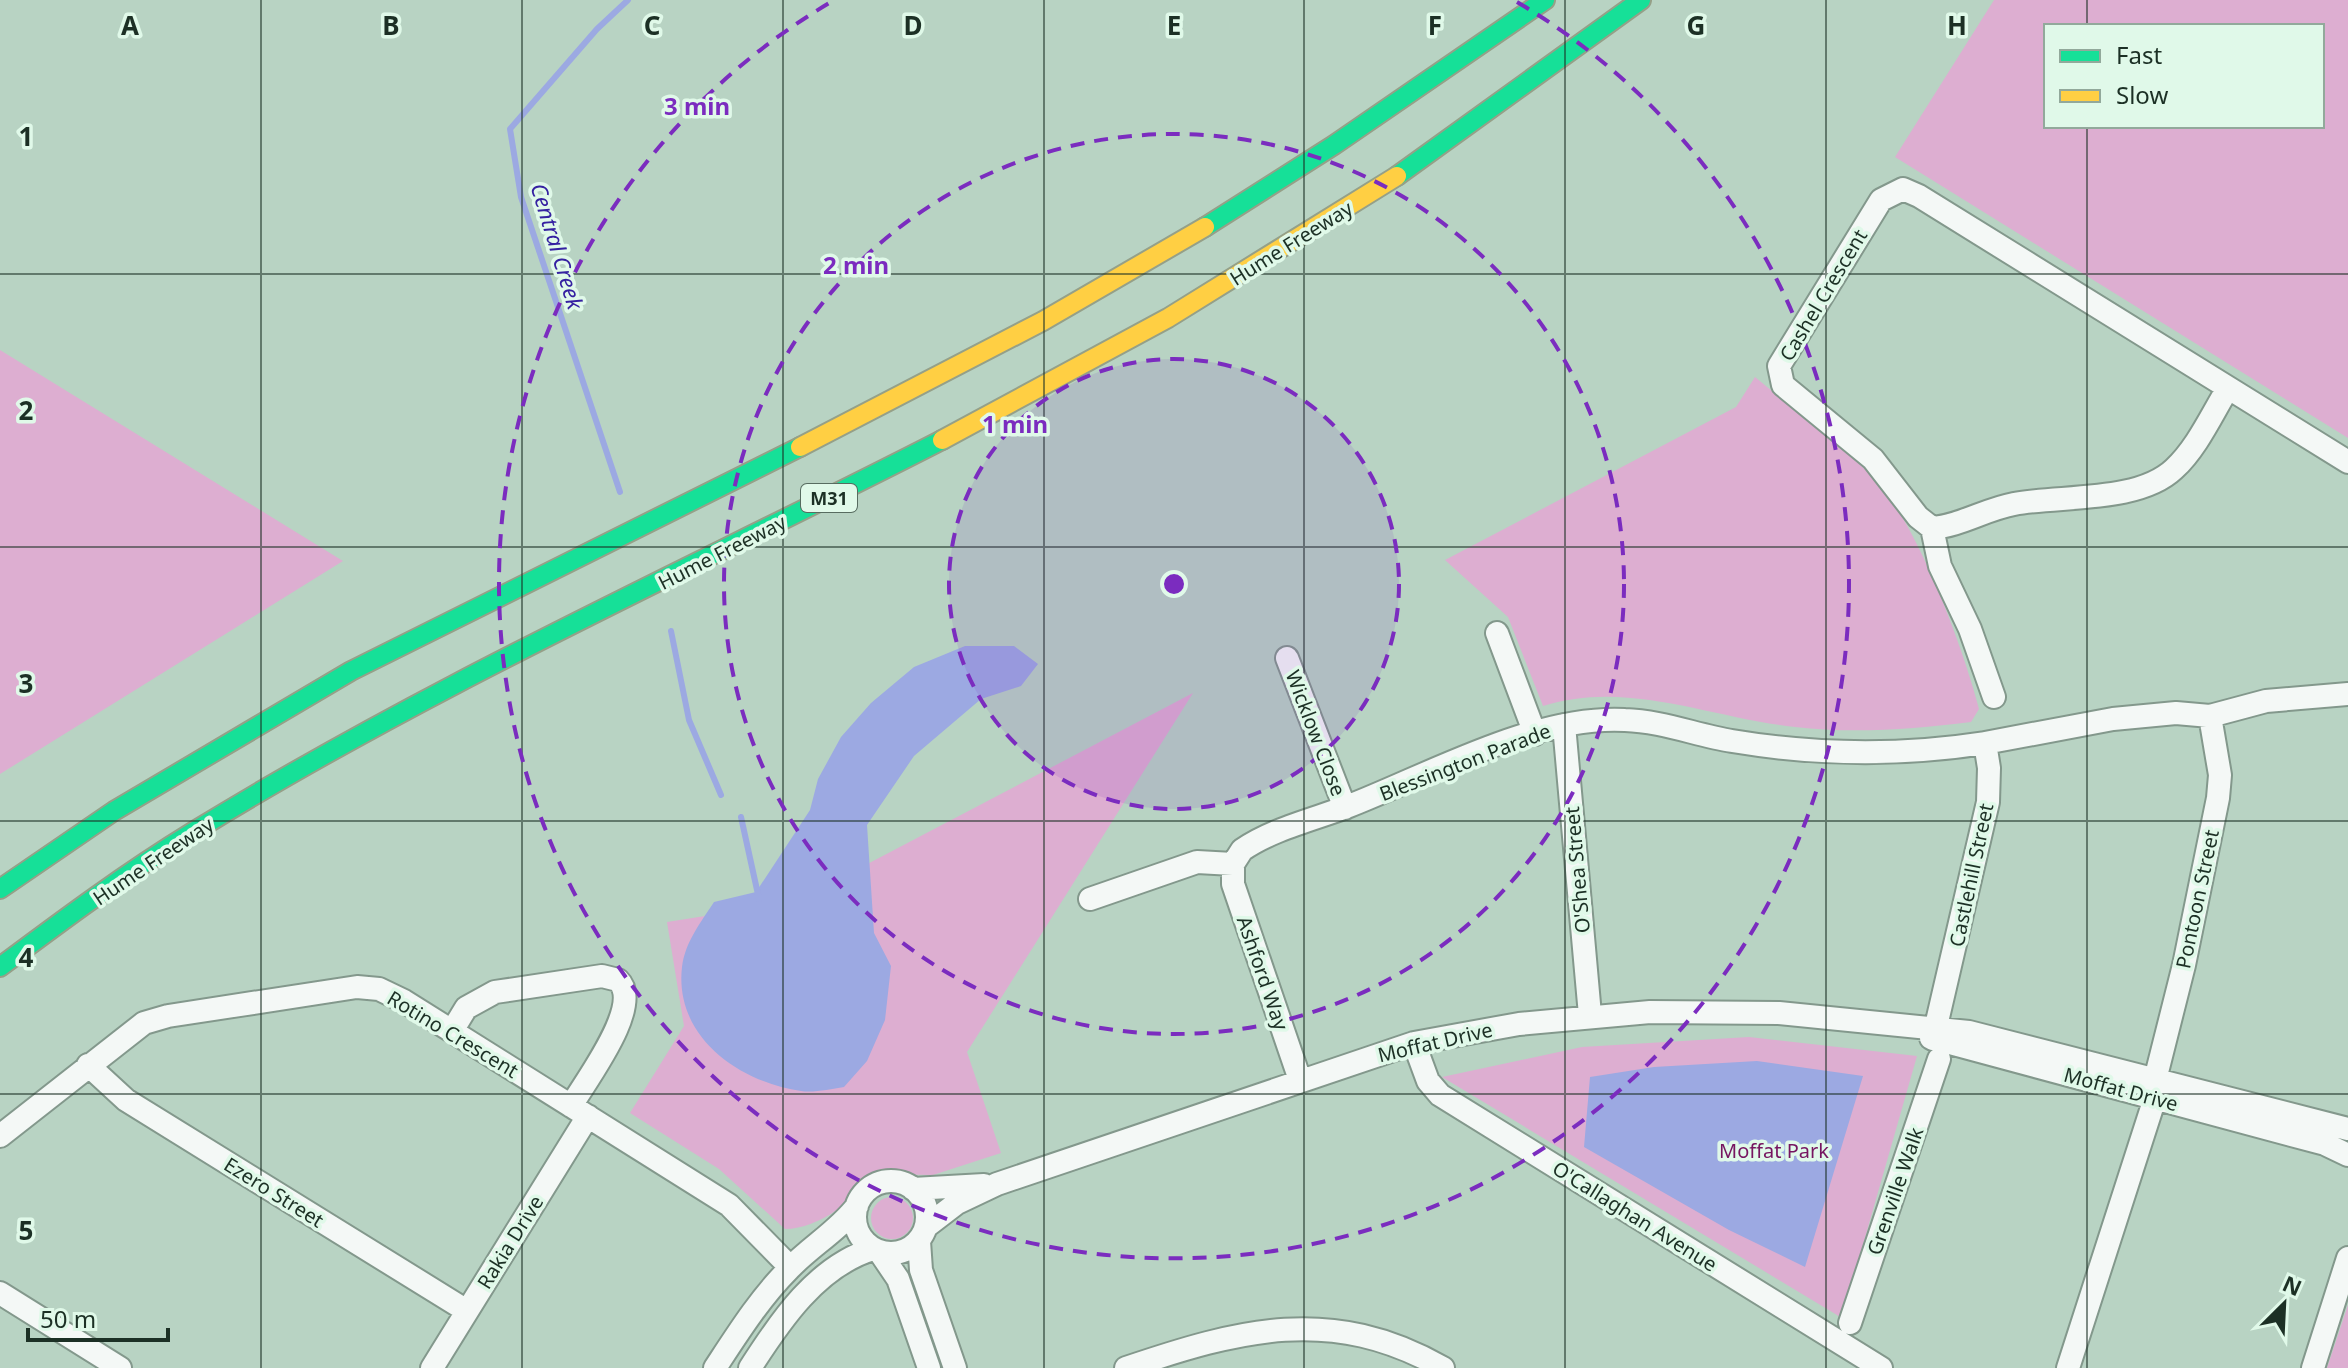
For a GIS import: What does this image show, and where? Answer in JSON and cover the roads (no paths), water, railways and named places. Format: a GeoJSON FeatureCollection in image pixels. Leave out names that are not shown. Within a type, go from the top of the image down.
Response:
{"type":"FeatureCollection","features":[{"type":"Feature","properties":{"kind":"highway"},"geometry":{"type":"LineString","coordinates":[[0,889],[158,782],[349,671],[968,362],[1137,268],[1273,187],[1411,96],[1545,0]]}},
{"type":"Feature","properties":{"kind":"highway","name":"Hume Freeway"},"geometry":{"type":"LineString","coordinates":[[0,967],[164,852],[297,773],[476,675],[1056,380],[1229,283],[1474,124],[1641,0]]}},
{"type":"Feature","properties":{"kind":"street","name":"Cashel Crescent"},"geometry":{"type":"LineString","coordinates":[[1932,528],[1918,517],[1873,459],[1792,394],[1779,375],[1785,351],[1887,194],[1903,189],[1919,196],[2348,462]]}},
{"type":"Feature","properties":{"kind":"street"},"geometry":{"type":"LineString","coordinates":[[1994,697],[1970,629],[1940,566],[1932,528],[2018,503],[2134,490],[2163,478],[2186,456],[2228,388]]}},
{"type":"Feature","properties":{"kind":"street"},"geometry":{"type":"LineString","coordinates":[[1497,633],[1535,734]]}},
{"type":"Feature","properties":{"kind":"street","name":"Wicklow Close"},"geometry":{"type":"LineString","coordinates":[[1287,658],[1345,808]]}},
{"type":"Feature","properties":{"kind":"street"},"geometry":{"type":"LineString","coordinates":[[1985,743],[2140,715],[2176,713],[2210,716],[2266,701],[2348,694]]}},
{"type":"Feature","properties":{"kind":"street","name":"Pontoon Street"},"geometry":{"type":"LineString","coordinates":[[2068,1368],[2155,1089],[2184,965],[2218,798],[2220,775],[2210,716]]}},
{"type":"Feature","properties":{"kind":"street","name":"Blessington Parade"},"geometry":{"type":"LineString","coordinates":[[1233,864],[1249,845],[1564,725],[1626,720],[1728,740],[1828,752],[1952,748],[1985,743]]}},
{"type":"Feature","properties":{"kind":"street","name":"O'Shea Street"},"geometry":{"type":"LineString","coordinates":[[1564,725],[1590,1015]]}},
{"type":"Feature","properties":{"kind":"street","name":"Castlehill Street"},"geometry":{"type":"LineString","coordinates":[[1936,1042],[1988,802],[1985,743]]}},
{"type":"Feature","properties":{"kind":"street"},"geometry":{"type":"LineString","coordinates":[[1090,899],[1197,862],[1233,864]]}},
{"type":"Feature","properties":{"kind":"street","name":"Ashford Way"},"geometry":{"type":"LineString","coordinates":[[1233,864],[1233,884],[1300,1080]]}},
{"type":"Feature","properties":{"kind":"street","name":"Rakia Drive"},"geometry":{"type":"LineString","coordinates":[[432,1368],[580,1111],[620,1022],[626,1000],[618,980],[602,976],[495,992],[466,1008],[452,1031]]}},
{"type":"Feature","properties":{"kind":"street","name":"Rotino Crescent"},"geometry":{"type":"LineString","coordinates":[[0,1136],[132,1030],[155,1019],[357,987],[391,994],[729,1205],[790,1267]]}},
{"type":"Feature","properties":{"kind":"street","name":"Moffat Drive"},"geometry":{"type":"LineString","coordinates":[[923,1234],[946,1209],[997,1184],[1300,1080],[1414,1043],[1469,1031],[1590,1015],[1779,1013],[1892,1026],[1936,1042],[2348,1129]]}},
{"type":"Feature","properties":{"kind":"street","name":"Grenville Walk"},"geometry":{"type":"LineString","coordinates":[[1850,1323],[1936,1042]]}},
{"type":"Feature","properties":{"kind":"street","name":"O'Callaghan Avenue"},"geometry":{"type":"LineString","coordinates":[[1414,1043],[1428,1081],[1440,1095],[1844,1358],[1881,1368]]}},
{"type":"Feature","properties":{"kind":"street","name":"Ezero Street"},"geometry":{"type":"LineString","coordinates":[[88,1065],[126,1100],[467,1311]]}},
{"type":"Feature","properties":{"kind":"street","name":"Moffat Drive"},"geometry":{"type":"LineString","coordinates":[[2155,1089],[2325,1144],[2348,1155]]}},
{"type":"Feature","properties":{"kind":"street"},"geometry":{"type":"LineString","coordinates":[[715,1368],[745,1322],[790,1267],[842,1225],[870,1187],[881,1183],[903,1183],[913,1189],[926,1206],[921,1270],[955,1368]]}},
{"type":"Feature","properties":{"kind":"street","name":"Moffat Drive"},"geometry":{"type":"LineString","coordinates":[[913,1189],[997,1184]]}},
{"type":"Feature","properties":{"kind":"street"},"geometry":{"type":"LineString","coordinates":[[857,1206],[857,1230],[898,1279],[929,1368]]}},
{"type":"Feature","properties":{"kind":"street"},"geometry":{"type":"LineString","coordinates":[[750,1368],[779,1326],[815,1285],[844,1261],[876,1250],[901,1252],[923,1234]]}},
{"type":"Feature","properties":{"kind":"street"},"geometry":{"type":"LineString","coordinates":[[2313,1368],[2348,1258]]}},
{"type":"Feature","properties":{"kind":"street"},"geometry":{"type":"LineString","coordinates":[[0,1293],[120,1368]]}},
{"type":"Feature","properties":{"kind":"street"},"geometry":{"type":"LineString","coordinates":[[1126,1368],[1233,1334],[1306,1328],[1374,1339],[1443,1368]]}},
{"type":"Feature","properties":{"kind":"water"},"geometry":{"type":"Polygon","coordinates":[[[965,646],[1014,646],[1038,664],[1021,686],[981,699],[914,756],[867,825],[874,933],[891,966],[885,1020],[867,1061],[844,1087],[801,1091],[755,1078],[715,1052],[688,1015],[682,992],[682,967],[690,941],[714,902],[756,892],[810,810],[818,779],[841,737],[871,703],[914,667],[965,646]]]}},
{"type":"Feature","properties":{"kind":"water"},"geometry":{"type":"Polygon","coordinates":[[[1757,1061],[1863,1076],[1805,1267],[1729,1230],[1584,1147],[1590,1077],[1654,1067],[1757,1061]]]}},
{"type":"Feature","properties":{"kind":"waterway","name":"Central Creek"},"geometry":{"type":"LineString","coordinates":[[620,492],[521,197],[510,129],[597,29],[628,0]]}},
{"type":"Feature","properties":{"kind":"waterway","name":"Central Creek"},"geometry":{"type":"LineString","coordinates":[[671,631],[689,720],[721,795]]}},
{"type":"Feature","properties":{"kind":"waterway","name":"Central Creek"},"geometry":{"type":"LineString","coordinates":[[741,817],[759,899]]}},
{"type":"Feature","properties":{"kind":"park label","name":"Moffat Park"},"geometry":{"type":"Point","coordinates":[1774,1150]}}]}
